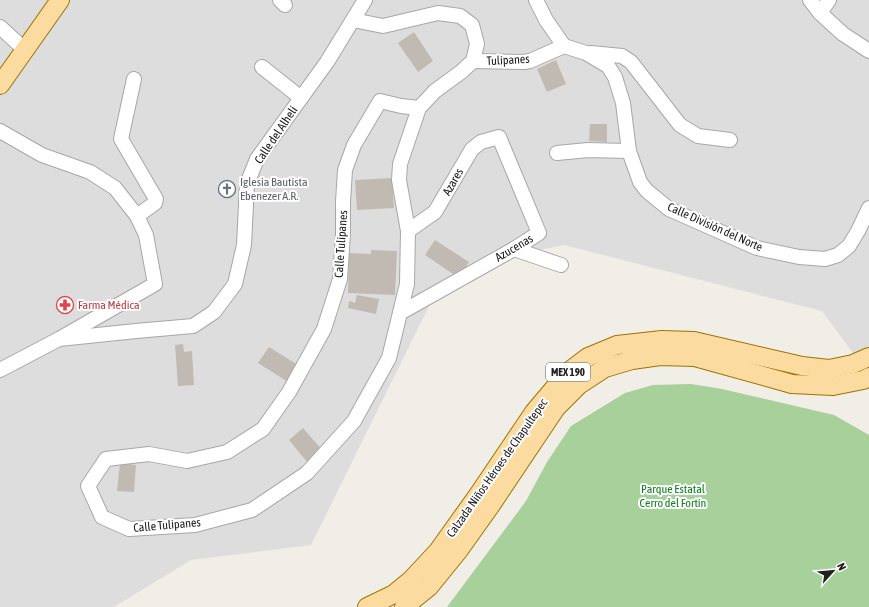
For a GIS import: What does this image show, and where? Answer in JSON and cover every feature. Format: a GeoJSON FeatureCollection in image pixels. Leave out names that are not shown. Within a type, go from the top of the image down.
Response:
{"type":"FeatureCollection","features":[{"type":"Feature","properties":{"kind":"main road"},"geometry":{"type":"LineString","coordinates":[[0,85],[60,0]]}},
{"type":"Feature","properties":{"kind":"main road","name":"Calzada Niños Héroes de Chapultepec"},"geometry":{"type":"LineString","coordinates":[[367,607],[394,594],[411,580],[438,551],[534,412],[567,373],[588,357],[617,346],[662,340],[694,341],[802,366],[829,369],[853,364],[869,357]]}},
{"type":"Feature","properties":{"kind":"main road","name":"Calzada Niños Héroes de Chapultepec"},"geometry":{"type":"LineString","coordinates":[[404,607],[429,588],[459,550],[556,408],[579,385],[605,368],[632,360],[660,356],[695,357],[792,384],[833,386],[863,380],[869,377]]}},
{"type":"Feature","properties":{"kind":"street","name":"Calle del Alhelí"},"geometry":{"type":"LineString","coordinates":[[59,338],[193,326],[214,312],[235,284],[244,245],[247,184],[257,159],[327,62],[365,0]]}},
{"type":"Feature","properties":{"kind":"street"},"geometry":{"type":"LineString","coordinates":[[536,0],[546,20],[564,46]]}},
{"type":"Feature","properties":{"kind":"street"},"geometry":{"type":"LineString","coordinates":[[810,0],[820,13],[843,34],[869,51]]}},
{"type":"Feature","properties":{"kind":"street"},"geometry":{"type":"LineString","coordinates":[[820,13],[829,0]]}},
{"type":"Feature","properties":{"kind":"street"},"geometry":{"type":"LineString","coordinates":[[353,20],[383,26],[438,13],[460,16],[472,25],[477,44],[473,61]]}},
{"type":"Feature","properties":{"kind":"street"},"geometry":{"type":"LineString","coordinates":[[0,27],[25,50]]}},
{"type":"Feature","properties":{"kind":"street","name":"Calle División del Norte"},"geometry":{"type":"LineString","coordinates":[[564,46],[586,53],[608,66],[615,77],[624,103],[628,151],[640,182],[647,191],[669,208],[758,248],[799,257],[825,259],[838,255],[849,246],[869,208]]}},
{"type":"Feature","properties":{"kind":"street","name":"Tulipanes"},"geometry":{"type":"LineString","coordinates":[[473,61],[524,62],[544,56],[564,46]]}},
{"type":"Feature","properties":{"kind":"street"},"geometry":{"type":"LineString","coordinates":[[586,53],[622,56],[631,62],[680,126],[698,136],[730,140]]}},
{"type":"Feature","properties":{"kind":"street","name":"Calle Tulipanes"},"geometry":{"type":"LineString","coordinates":[[419,108],[401,106],[380,101],[354,145],[345,170],[340,279],[324,329],[289,392],[263,429],[227,452],[187,462],[149,454],[106,459],[88,486],[102,517],[128,529],[195,525],[252,510],[307,473],[354,422],[389,358],[407,284],[408,231],[400,180],[400,164],[419,108],[435,91],[473,61]]}},
{"type":"Feature","properties":{"kind":"street"},"geometry":{"type":"LineString","coordinates":[[262,67],[301,98]]}},
{"type":"Feature","properties":{"kind":"street"},"geometry":{"type":"LineString","coordinates":[[134,79],[121,139],[156,199],[155,203],[137,216]]}},
{"type":"Feature","properties":{"kind":"street"},"geometry":{"type":"LineString","coordinates":[[0,131],[42,155],[90,172],[115,188],[137,216],[146,235],[155,284],[0,370]]}},
{"type":"Feature","properties":{"kind":"street","name":"Azares"},"geometry":{"type":"LineString","coordinates":[[408,231],[435,212],[472,149],[481,142],[499,137]]}},
{"type":"Feature","properties":{"kind":"street","name":"Azucenas"},"geometry":{"type":"LineString","coordinates":[[400,313],[514,249],[539,233],[499,137]]}},
{"type":"Feature","properties":{"kind":"street"},"geometry":{"type":"LineString","coordinates":[[557,153],[588,150],[628,151]]}},
{"type":"Feature","properties":{"kind":"street"},"geometry":{"type":"LineString","coordinates":[[514,249],[561,265]]}},
{"type":"Feature","properties":{"kind":"shaded area"},"geometry":{"type":"Polygon","coordinates":[[[0,0],[869,0],[869,375],[822,311],[564,245],[520,254],[431,302],[311,545],[191,560],[114,607],[0,607],[0,0]]]}},
{"type":"Feature","properties":{"kind":"green space","name":"Parque Estatal Cerro del Fortín"},"geometry":{"type":"Polygon","coordinates":[[[691,384],[722,389],[834,415],[869,435],[869,607],[447,607],[526,501],[547,462],[571,426],[625,393],[653,385],[691,384]]]}},
{"type":"Feature","properties":{"kind":"building"},"geometry":{"type":"Polygon","coordinates":[[[414,32],[433,61],[418,72],[398,43],[414,32]]]}},
{"type":"Feature","properties":{"kind":"building"},"geometry":{"type":"Polygon","coordinates":[[[556,60],[566,84],[547,92],[537,69],[556,60]]]}},
{"type":"Feature","properties":{"kind":"building"},"geometry":{"type":"Polygon","coordinates":[[[590,124],[607,124],[607,142],[589,141],[590,124]]]}},
{"type":"Feature","properties":{"kind":"building"},"geometry":{"type":"Polygon","coordinates":[[[392,178],[394,208],[357,210],[355,180],[392,178]]]}},
{"type":"Feature","properties":{"kind":"building"},"geometry":{"type":"Polygon","coordinates":[[[435,240],[469,262],[459,278],[425,255],[435,240]]]}},
{"type":"Feature","properties":{"kind":"building"},"geometry":{"type":"Polygon","coordinates":[[[371,250],[397,251],[395,295],[348,293],[349,253],[371,254],[371,250]]]}},
{"type":"Feature","properties":{"kind":"building"},"geometry":{"type":"Polygon","coordinates":[[[357,295],[379,299],[376,314],[348,308],[349,301],[355,303],[357,295]]]}},
{"type":"Feature","properties":{"kind":"building"},"geometry":{"type":"Polygon","coordinates":[[[183,344],[184,352],[192,351],[194,385],[178,386],[175,345],[183,344]]]}},
{"type":"Feature","properties":{"kind":"building"},"geometry":{"type":"Polygon","coordinates":[[[269,347],[298,365],[288,382],[258,363],[269,347]]]}},
{"type":"Feature","properties":{"kind":"building"},"geometry":{"type":"Polygon","coordinates":[[[303,428],[322,450],[308,463],[289,440],[303,428]]]}},
{"type":"Feature","properties":{"kind":"building"},"geometry":{"type":"Polygon","coordinates":[[[120,463],[136,465],[134,492],[117,491],[120,463]]]}},
{"type":"Feature","properties":{"kind":"place","name":"Iglesia Bautista Ebenezer A.R."},"geometry":{"type":"Point","coordinates":[227,189]}},
{"type":"Feature","properties":{"kind":"place","name":"Farma Médica"},"geometry":{"type":"Point","coordinates":[65,305]}}]}
